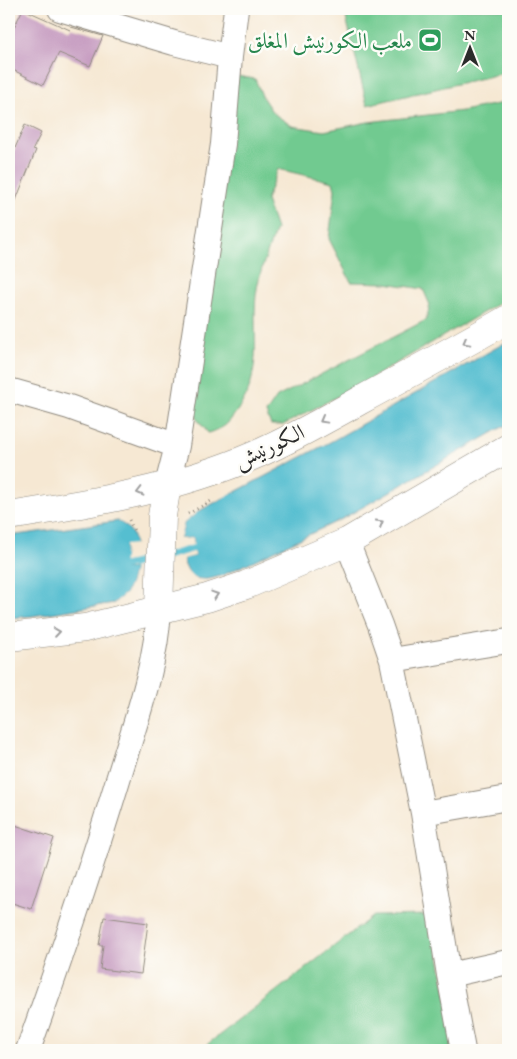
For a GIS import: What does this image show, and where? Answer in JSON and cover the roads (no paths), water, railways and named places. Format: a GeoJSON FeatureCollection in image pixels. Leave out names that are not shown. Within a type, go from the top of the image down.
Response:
{"type":"FeatureCollection","features":[{"type":"Feature","properties":{"kind":"main road","name":"الكورنيش"},"geometry":{"type":"LineString","coordinates":[[9,516],[118,497],[167,485],[197,477],[254,456],[312,427],[508,318]]}},
{"type":"Feature","properties":{"kind":"main road"},"geometry":{"type":"LineString","coordinates":[[9,637],[85,628],[159,601],[246,585],[347,542],[508,448]]}},
{"type":"Feature","properties":{"kind":"main road"},"geometry":{"type":"LineString","coordinates":[[159,601],[162,516],[167,485]]}},
{"type":"Feature","properties":{"kind":"street"},"geometry":{"type":"LineString","coordinates":[[60,9],[174,43],[230,57]]}},
{"type":"Feature","properties":{"kind":"street"},"geometry":{"type":"LineString","coordinates":[[167,485],[177,446],[224,144],[230,57],[236,9]]}},
{"type":"Feature","properties":{"kind":"street"},"geometry":{"type":"LineString","coordinates":[[9,390],[69,407],[177,446]]}},
{"type":"Feature","properties":{"kind":"street"},"geometry":{"type":"LineString","coordinates":[[347,542],[392,660],[422,814],[463,1050]]}},
{"type":"Feature","properties":{"kind":"street"},"geometry":{"type":"LineString","coordinates":[[28,1050],[101,836],[142,700],[154,650],[159,601]]}},
{"type":"Feature","properties":{"kind":"street"},"geometry":{"type":"LineString","coordinates":[[392,660],[508,641]]}},
{"type":"Feature","properties":{"kind":"street"},"geometry":{"type":"LineString","coordinates":[[422,814],[508,798]]}},
{"type":"Feature","properties":{"kind":"street"},"geometry":{"type":"LineString","coordinates":[[449,975],[508,962]]}},
{"type":"Feature","properties":{"kind":"water"},"geometry":{"type":"Polygon","coordinates":[[[508,341],[508,424],[342,519],[223,575],[203,579],[193,576],[189,572],[183,558],[195,556],[193,538],[180,539],[184,523],[199,511],[332,441],[508,341]]]}},
{"type":"Feature","properties":{"kind":"water"},"geometry":{"type":"Polygon","coordinates":[[[118,521],[130,531],[135,545],[125,546],[124,569],[134,569],[126,593],[114,603],[9,618],[9,536],[118,521]]]}},
{"type":"Feature","properties":{"kind":"waterway"},"geometry":{"type":"LineString","coordinates":[[167,556],[202,546]]}},
{"type":"Feature","properties":{"kind":"waterway"},"geometry":{"type":"LineString","coordinates":[[116,568],[154,559]]}},
{"type":"Feature","properties":{"kind":"place","name":"ملعب الكورنيش المغلق"},"geometry":{"type":"Point","coordinates":[430,40]}}]}
